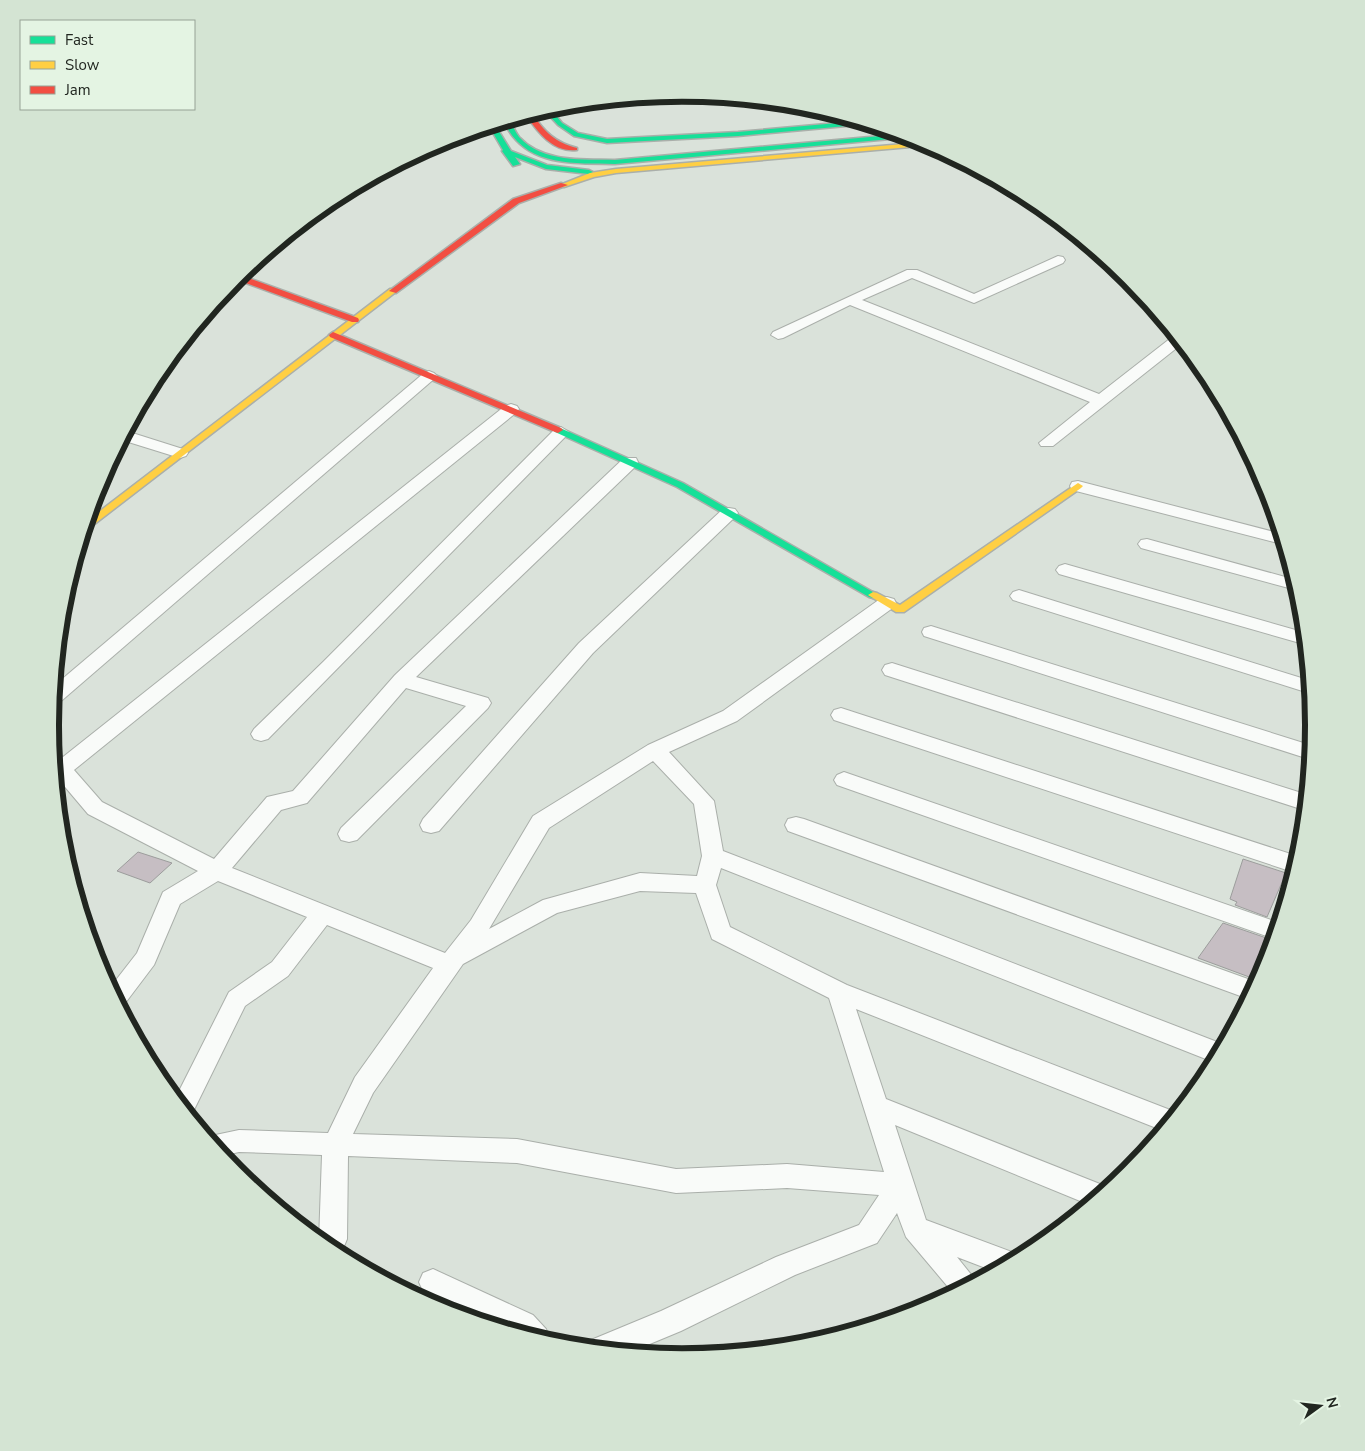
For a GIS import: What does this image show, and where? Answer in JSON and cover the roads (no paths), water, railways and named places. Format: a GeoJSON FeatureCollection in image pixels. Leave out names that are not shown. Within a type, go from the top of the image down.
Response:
{"type":"FeatureCollection","features":[{"type":"Feature","properties":{"kind":"main road"},"geometry":{"type":"LineString","coordinates":[[552,116],[557,122],[574,134],[589,139],[682,137],[848,124]]}},
{"type":"Feature","properties":{"kind":"main road"},"geometry":{"type":"LineString","coordinates":[[533,120],[544,137],[555,145],[570,149],[608,151],[868,130]]}},
{"type":"Feature","properties":{"kind":"main road"},"geometry":{"type":"LineString","coordinates":[[510,126],[516,138],[533,152],[568,161],[624,161],[890,138]]}},
{"type":"Feature","properties":{"kind":"main road"},"geometry":{"type":"LineString","coordinates":[[495,131],[522,172]]}},
{"type":"Feature","properties":{"kind":"main road"},"geometry":{"type":"LineString","coordinates":[[667,147],[682,137]]}},
{"type":"Feature","properties":{"kind":"main road"},"geometry":{"type":"LineString","coordinates":[[94,520],[333,335],[516,202],[593,175],[912,146]]}},
{"type":"Feature","properties":{"kind":"main road"},"geometry":{"type":"LineString","coordinates":[[506,150],[523,160],[544,167],[578,172],[616,172]]}},
{"type":"Feature","properties":{"kind":"main road"},"geometry":{"type":"LineString","coordinates":[[516,202],[523,190]]}},
{"type":"Feature","properties":{"kind":"main road"},"geometry":{"type":"LineString","coordinates":[[245,280],[355,320]]}},
{"type":"Feature","properties":{"kind":"main road"},"geometry":{"type":"LineString","coordinates":[[333,335],[510,409],[680,484],[900,610],[1078,486]]}},
{"type":"Feature","properties":{"kind":"street"},"geometry":{"type":"LineString","coordinates":[[778,335],[850,300],[912,273],[974,299],[1058,260]]}},
{"type":"Feature","properties":{"kind":"street"},"geometry":{"type":"LineString","coordinates":[[850,300],[1100,400]]}},
{"type":"Feature","properties":{"kind":"street"},"geometry":{"type":"LineString","coordinates":[[1047,443],[1100,400],[1145,368],[1174,342]]}},
{"type":"Feature","properties":{"kind":"street"},"geometry":{"type":"LineString","coordinates":[[60,691],[429,376]]}},
{"type":"Feature","properties":{"kind":"street"},"geometry":{"type":"LineString","coordinates":[[60,762],[510,409]]}},
{"type":"Feature","properties":{"kind":"street"},"geometry":{"type":"LineString","coordinates":[[261,734],[331,666],[561,432]]}},
{"type":"Feature","properties":{"kind":"street"},"geometry":{"type":"LineString","coordinates":[[130,437],[180,454]]}},
{"type":"Feature","properties":{"kind":"street"},"geometry":{"type":"LineString","coordinates":[[119,993],[146,958],[171,898],[217,871],[274,803],[300,798],[402,680],[630,462]]}},
{"type":"Feature","properties":{"kind":"street"},"geometry":{"type":"LineString","coordinates":[[1078,486],[1276,533]]}},
{"type":"Feature","properties":{"kind":"street"},"geometry":{"type":"LineString","coordinates":[[431,825],[586,648],[729,513]]}},
{"type":"Feature","properties":{"kind":"street"},"geometry":{"type":"LineString","coordinates":[[1147,544],[1289,584]]}},
{"type":"Feature","properties":{"kind":"street"},"geometry":{"type":"LineString","coordinates":[[1065,570],[1300,637]]}},
{"type":"Feature","properties":{"kind":"street"},"geometry":{"type":"LineString","coordinates":[[1019,596],[1305,686]]}},
{"type":"Feature","properties":{"kind":"street"},"geometry":{"type":"LineString","coordinates":[[333,1242],[335,1144],[364,1085],[451,962],[479,926],[541,822],[655,750],[730,716],[887,603]]}},
{"type":"Feature","properties":{"kind":"street"},"geometry":{"type":"LineString","coordinates":[[931,632],[1305,751]]}},
{"type":"Feature","properties":{"kind":"street"},"geometry":{"type":"LineString","coordinates":[[892,670],[1302,801]]}},
{"type":"Feature","properties":{"kind":"street"},"geometry":{"type":"LineString","coordinates":[[349,834],[481,704],[402,680]]}},
{"type":"Feature","properties":{"kind":"street"},"geometry":{"type":"LineString","coordinates":[[841,715],[1291,863]]}},
{"type":"Feature","properties":{"kind":"street"},"geometry":{"type":"LineString","coordinates":[[655,750],[704,801],[713,856],[704,885],[720,933],[838,992],[1165,1120]]}},
{"type":"Feature","properties":{"kind":"street"},"geometry":{"type":"LineString","coordinates":[[60,765],[95,808],[217,871],[322,914],[451,962],[551,906],[640,882],[704,885]]}},
{"type":"Feature","properties":{"kind":"street"},"geometry":{"type":"LineString","coordinates":[[844,780],[1272,929]]}},
{"type":"Feature","properties":{"kind":"street"},"geometry":{"type":"LineString","coordinates":[[796,825],[1248,989]]}},
{"type":"Feature","properties":{"kind":"street"},"geometry":{"type":"LineString","coordinates":[[713,856],[1214,1051]]}},
{"type":"Feature","properties":{"kind":"street"},"geometry":{"type":"LineString","coordinates":[[186,1103],[237,999],[280,969],[322,914]]}},
{"type":"Feature","properties":{"kind":"street"},"geometry":{"type":"LineString","coordinates":[[838,992],[915,1228],[962,1283]]}},
{"type":"Feature","properties":{"kind":"street"},"geometry":{"type":"LineString","coordinates":[[875,1106],[1094,1194]]}},
{"type":"Feature","properties":{"kind":"street"},"geometry":{"type":"LineString","coordinates":[[221,1145],[239,1141],[516,1150],[676,1181],[788,1176],[901,1185]]}},
{"type":"Feature","properties":{"kind":"street"},"geometry":{"type":"LineString","coordinates":[[613,1345],[671,1321],[786,1266],[868,1234],[901,1185]]}},
{"type":"Feature","properties":{"kind":"street"},"geometry":{"type":"LineString","coordinates":[[915,1228],[1002,1261]]}},
{"type":"Feature","properties":{"kind":"street"},"geometry":{"type":"LineString","coordinates":[[433,1282],[523,1325],[527,1329]]}}]}
